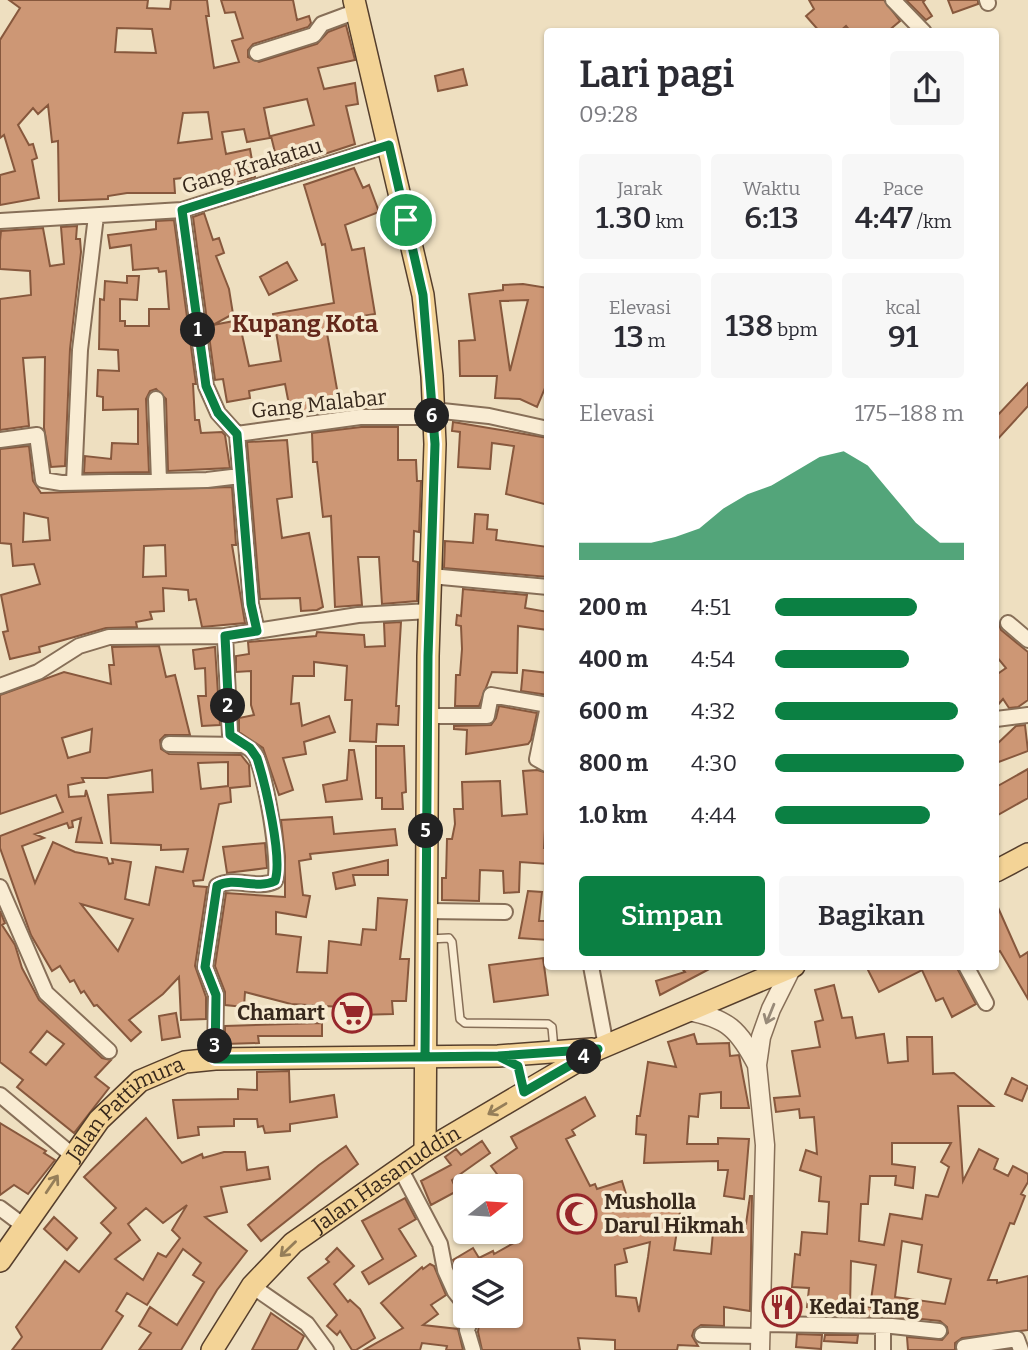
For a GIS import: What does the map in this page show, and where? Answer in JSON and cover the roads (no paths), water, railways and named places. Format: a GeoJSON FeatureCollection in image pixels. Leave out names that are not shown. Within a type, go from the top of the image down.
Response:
{"type":"FeatureCollection","features":[{"type":"Feature","properties":{"kind":"main road"},"geometry":{"type":"LineString","coordinates":[[356,5],[423,295],[435,444],[427,716],[425,1151]]}},
{"type":"Feature","properties":{"kind":"main road"},"geometry":{"type":"LineString","coordinates":[[999,869],[1028,854]]}},
{"type":"Feature","properties":{"kind":"main road"},"geometry":{"type":"LineString","coordinates":[[602,1047],[784,970]]}},
{"type":"Feature","properties":{"kind":"main road","name":"Jalan Pattimura"},"geometry":{"type":"LineString","coordinates":[[0,1261],[99,1120],[140,1080],[185,1062],[215,1059],[498,1056],[602,1047]]}},
{"type":"Feature","properties":{"kind":"main road","name":"Jalan Hasanuddin"},"geometry":{"type":"LineString","coordinates":[[212,1350],[252,1286],[293,1243],[425,1151],[602,1047]]}},
{"type":"Feature","properties":{"kind":"main road"},"geometry":{"type":"LineString","coordinates":[[498,1056],[518,1066],[524,1092]]}},
{"type":"Feature","properties":{"kind":"street"},"geometry":{"type":"LineString","coordinates":[[893,0],[920,28]]}},
{"type":"Feature","properties":{"kind":"street"},"geometry":{"type":"LineString","coordinates":[[257,54],[314,35],[321,24],[356,5]]}},
{"type":"Feature","properties":{"kind":"street","name":"Gang Krakatau"},"geometry":{"type":"LineString","coordinates":[[0,221],[182,210],[389,145]]}},
{"type":"Feature","properties":{"kind":"street","name":"Gang Malabar"},"geometry":{"type":"LineString","coordinates":[[182,210],[206,386],[218,413],[237,434],[360,417],[432,413],[489,416],[544,428]]}},
{"type":"Feature","properties":{"kind":"street"},"geometry":{"type":"LineString","coordinates":[[74,482],[80,350],[96,216]]}},
{"type":"Feature","properties":{"kind":"street"},"geometry":{"type":"LineString","coordinates":[[156,399],[159,481]]}},
{"type":"Feature","properties":{"kind":"street"},"geometry":{"type":"LineString","coordinates":[[237,434],[251,604],[257,631]]}},
{"type":"Feature","properties":{"kind":"street"},"geometry":{"type":"LineString","coordinates":[[0,440],[37,435],[43,480],[159,481],[240,475]]}},
{"type":"Feature","properties":{"kind":"street"},"geometry":{"type":"LineString","coordinates":[[431,576],[544,587]]}},
{"type":"Feature","properties":{"kind":"street"},"geometry":{"type":"LineString","coordinates":[[0,686],[38,672],[79,646],[109,637],[225,636],[358,615],[430,611]]}},
{"type":"Feature","properties":{"kind":"street"},"geometry":{"type":"LineString","coordinates":[[1008,623],[1028,640]]}},
{"type":"Feature","properties":{"kind":"street"},"geometry":{"type":"LineString","coordinates":[[215,1059],[216,995],[205,967],[217,886],[221,883],[260,886],[275,881],[278,873],[274,833],[259,764],[250,748],[230,735],[225,636]]}},
{"type":"Feature","properties":{"kind":"street"},"geometry":{"type":"LineString","coordinates":[[427,716],[486,716],[491,695],[544,704]]}},
{"type":"Feature","properties":{"kind":"street"},"geometry":{"type":"LineString","coordinates":[[999,719],[1028,715]]}},
{"type":"Feature","properties":{"kind":"street"},"geometry":{"type":"LineString","coordinates":[[544,725],[537,759],[544,763]]}},
{"type":"Feature","properties":{"kind":"street"},"geometry":{"type":"LineString","coordinates":[[169,744],[243,745]]}},
{"type":"Feature","properties":{"kind":"street"},"geometry":{"type":"LineString","coordinates":[[0,887],[46,993],[108,1051]]}},
{"type":"Feature","properties":{"kind":"street"},"geometry":{"type":"LineString","coordinates":[[426,911],[505,912]]}},
{"type":"Feature","properties":{"kind":"street"},"geometry":{"type":"LineString","coordinates":[[592,970],[602,1047]]}},
{"type":"Feature","properties":{"kind":"street"},"geometry":{"type":"LineString","coordinates":[[760,1336],[765,1145],[758,1065],[767,1019],[791,970]]}},
{"type":"Feature","properties":{"kind":"street"},"geometry":{"type":"LineString","coordinates":[[968,970],[986,1003]]}},
{"type":"Feature","properties":{"kind":"street"},"geometry":{"type":"LineString","coordinates":[[687,1011],[708,1014],[728,1023],[745,1041],[758,1065]]}},
{"type":"Feature","properties":{"kind":"street"},"geometry":{"type":"LineString","coordinates":[[0,1095],[72,1155]]}},
{"type":"Feature","properties":{"kind":"street"},"geometry":{"type":"LineString","coordinates":[[400,1168],[440,1244],[445,1270],[453,1288]]}},
{"type":"Feature","properties":{"kind":"street"},"geometry":{"type":"LineString","coordinates":[[0,1209],[24,1226]]}},
{"type":"Feature","properties":{"kind":"street"},"geometry":{"type":"LineString","coordinates":[[252,1286],[307,1324],[326,1350]]}},
{"type":"Feature","properties":{"kind":"street"},"geometry":{"type":"LineString","coordinates":[[883,1326],[883,1350]]}},
{"type":"Feature","properties":{"kind":"street"},"geometry":{"type":"LineString","coordinates":[[702,1335],[760,1336],[883,1326],[939,1331]]}},
{"type":"Feature","properties":{"kind":"street"},"geometry":{"type":"LineString","coordinates":[[468,1328],[473,1350]]}},
{"type":"Feature","properties":{"kind":"street"},"geometry":{"type":"LineString","coordinates":[[964,1346],[1017,1339],[1021,1350]]}},
{"type":"Feature","properties":{"kind":"lane"},"geometry":{"type":"LineString","coordinates":[[425,939],[449,938],[452,942],[460,1019],[464,1023],[548,1024],[552,1027],[554,1053]]}},
{"type":"Feature","properties":{"kind":"place","name":"Chamart"},"geometry":{"type":"Point","coordinates":[352,1013]}},
{"type":"Feature","properties":{"kind":"place","name":"Musholla Darul Hikmah"},"geometry":{"type":"Point","coordinates":[577,1214]}},
{"type":"Feature","properties":{"kind":"place","name":"Kedai Tang"},"geometry":{"type":"Point","coordinates":[782,1307]}},
{"type":"Feature","properties":{"kind":"district","name":"Kupang Kota"},"geometry":{"type":"Point","coordinates":[305,324]}}]}
